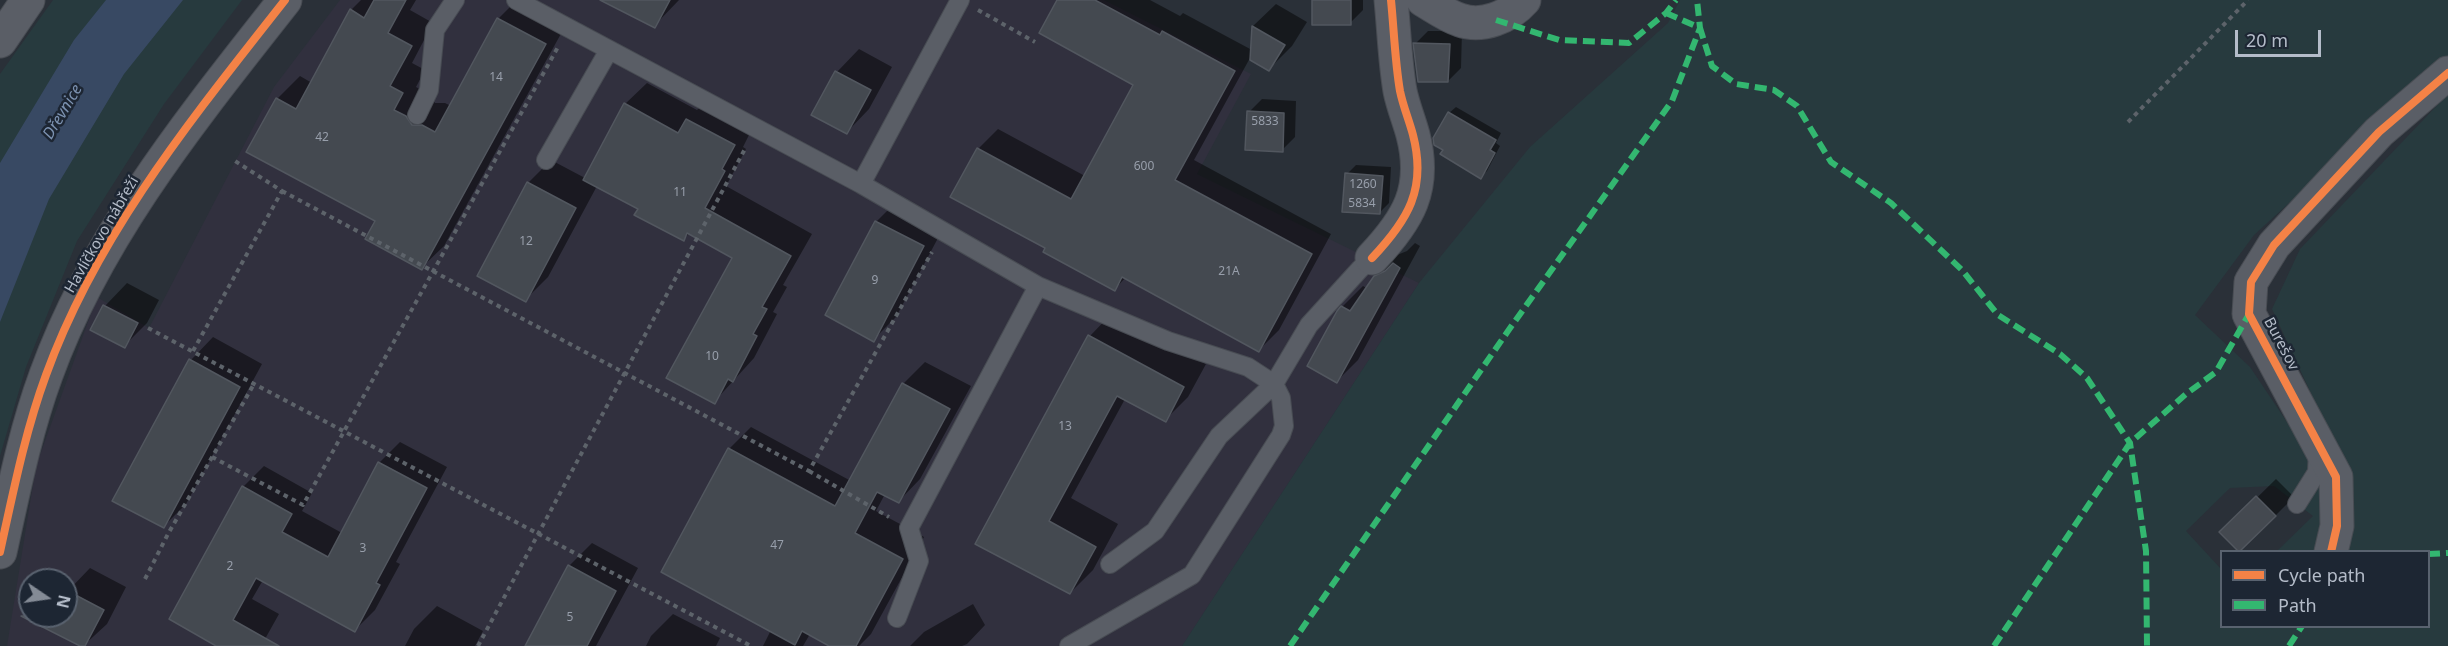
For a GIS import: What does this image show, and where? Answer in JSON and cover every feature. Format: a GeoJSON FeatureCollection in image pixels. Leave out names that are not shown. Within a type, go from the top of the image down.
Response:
{"type":"FeatureCollection","features":[{"type":"Feature","properties":{"kind":"street"},"geometry":{"type":"LineString","coordinates":[[0,41],[28,0]]}},
{"type":"Feature","properties":{"kind":"street","name":"Havlíčkovo nábřeží"},"geometry":{"type":"LineString","coordinates":[[0,552],[19,465],[46,375],[83,289],[141,190],[205,102],[285,0]]}},
{"type":"Feature","properties":{"kind":"street"},"geometry":{"type":"LineString","coordinates":[[1372,258],[1388,242],[1407,214],[1417,187],[1418,171],[1413,134],[1400,90],[1391,0]]}},
{"type":"Feature","properties":{"kind":"street"},"geometry":{"type":"LineString","coordinates":[[1423,0],[1457,20],[1478,22],[1496,20],[1508,14],[1524,0]]}},
{"type":"Feature","properties":{"kind":"street","name":"Burešov"},"geometry":{"type":"LineString","coordinates":[[2331,550],[2337,526],[2336,477],[2249,314],[2251,282],[2274,246],[2379,132],[2448,73]]}},
{"type":"Feature","properties":{"kind":"lane"},"geometry":{"type":"LineString","coordinates":[[417,115],[429,90],[435,30],[455,0]]}},
{"type":"Feature","properties":{"kind":"lane"},"geometry":{"type":"LineString","coordinates":[[516,0],[861,184],[1038,286],[1168,341],[1248,367],[1274,384],[1281,398],[1284,414],[1281,435],[1192,575],[1070,646]]}},
{"type":"Feature","properties":{"kind":"lane"},"geometry":{"type":"LineString","coordinates":[[861,184],[960,0]]}},
{"type":"Feature","properties":{"kind":"lane"},"geometry":{"type":"LineString","coordinates":[[546,160],[609,50]]}},
{"type":"Feature","properties":{"kind":"lane"},"geometry":{"type":"LineString","coordinates":[[1110,564],[1155,531],[1219,436],[1274,384],[1310,325],[1372,258]]}},
{"type":"Feature","properties":{"kind":"lane"},"geometry":{"type":"LineString","coordinates":[[897,618],[919,561],[909,528],[1038,286]]}},
{"type":"Feature","properties":{"kind":"lane"},"geometry":{"type":"LineString","coordinates":[[2297,504],[2317,472],[2319,444]]}},
{"type":"Feature","properties":{"kind":"path"},"geometry":{"type":"LineString","coordinates":[[983,0],[977,10],[1035,42]]}},
{"type":"Feature","properties":{"kind":"path"},"geometry":{"type":"LineString","coordinates":[[2128,122],[2248,0]]}},
{"type":"Feature","properties":{"kind":"path"},"geometry":{"type":"LineString","coordinates":[[212,457],[303,505],[568,28]]}},
{"type":"Feature","properties":{"kind":"path"},"geometry":{"type":"LineString","coordinates":[[478,646],[623,372],[756,128]]}},
{"type":"Feature","properties":{"kind":"path"},"geometry":{"type":"LineString","coordinates":[[235,161],[282,191],[809,471],[909,528]]}},
{"type":"Feature","properties":{"kind":"path"},"geometry":{"type":"LineString","coordinates":[[193,351],[282,191]]}},
{"type":"Feature","properties":{"kind":"path"},"geometry":{"type":"LineString","coordinates":[[809,471],[943,233]]}},
{"type":"Feature","properties":{"kind":"path"},"geometry":{"type":"LineString","coordinates":[[148,328],[751,646]]}},
{"type":"Feature","properties":{"kind":"path"},"geometry":{"type":"LineString","coordinates":[[145,579],[254,384]]}},
{"type":"Feature","properties":{"kind":"shaded area"},"geometry":{"type":"Polygon","coordinates":[[[340,0],[1104,0],[1251,74],[1197,174],[1419,283],[1182,646],[7,646],[18,578],[18,628],[78,628],[78,568],[20,568],[36,466],[97,297],[149,328],[274,87],[340,0]]]}},
{"type":"Feature","properties":{"kind":"green space"},"geometry":{"type":"Polygon","coordinates":[[[53,0],[242,0],[164,104],[77,241],[26,367],[0,456],[0,74],[53,0]]]}},
{"type":"Feature","properties":{"kind":"green space"},"geometry":{"type":"Polygon","coordinates":[[[1680,0],[2448,0],[2448,58],[2254,235],[2195,315],[2250,367],[2293,431],[2334,443],[2272,309],[2300,249],[2448,94],[2448,646],[1182,646],[1419,283],[1530,147],[1668,23],[1680,0]]]}},
{"type":"Feature","properties":{"kind":"water","name":"Dřevnice"},"geometry":{"type":"Polygon","coordinates":[[[106,0],[183,0],[124,74],[49,199],[0,322],[0,163],[74,40],[106,0]]]}},
{"type":"Feature","properties":{"kind":"building"},"geometry":{"type":"Polygon","coordinates":[[[374,0],[406,0],[388,33],[412,46],[390,86],[403,93],[394,110],[406,116],[412,125],[422,125],[435,132],[497,18],[546,44],[422,270],[365,239],[375,221],[246,152],[276,98],[296,109],[350,9],[364,18],[374,0]]]}},
{"type":"Feature","properties":{"kind":"building"},"geometry":{"type":"Polygon","coordinates":[[[600,0],[670,0],[655,28],[600,0]]]}},
{"type":"Feature","properties":{"kind":"building"},"geometry":{"type":"Polygon","coordinates":[[[1057,0],[1095,0],[1160,35],[1162,31],[1235,71],[1175,180],[1312,254],[1259,352],[1122,277],[1115,291],[1043,252],[1045,248],[950,197],[977,148],[1071,199],[1133,85],[1039,33],[1057,0]]]}},
{"type":"Feature","properties":{"kind":"building"},"geometry":{"type":"Polygon","coordinates":[[[1312,0],[1351,0],[1351,25],[1312,25],[1312,0]]]}},
{"type":"Feature","properties":{"kind":"building"},"geometry":{"type":"Polygon","coordinates":[[[1252,26],[1285,45],[1269,71],[1250,60],[1252,26]]]}},
{"type":"Feature","properties":{"kind":"building"},"geometry":{"type":"Polygon","coordinates":[[[1413,43],[1450,44],[1448,82],[1418,82],[1413,43]]]}},
{"type":"Feature","properties":{"kind":"building"},"geometry":{"type":"Polygon","coordinates":[[[835,71],[871,90],[847,134],[811,115],[835,71]]]}},
{"type":"Feature","properties":{"kind":"building"},"geometry":{"type":"Polygon","coordinates":[[[624,103],[678,133],[686,119],[735,145],[722,169],[725,171],[705,208],[791,256],[762,307],[767,309],[753,334],[757,336],[733,382],[728,379],[715,404],[666,378],[732,258],[687,233],[684,241],[634,215],[638,209],[583,180],[624,103]]]}},
{"type":"Feature","properties":{"kind":"building"},"geometry":{"type":"Polygon","coordinates":[[[1247,111],[1284,113],[1283,152],[1245,150],[1247,111]]]}},
{"type":"Feature","properties":{"kind":"building"},"geometry":{"type":"Polygon","coordinates":[[[1448,112],[1496,140],[1490,150],[1495,153],[1481,179],[1440,154],[1443,150],[1434,145],[1433,138],[1448,112]]]}},
{"type":"Feature","properties":{"kind":"building"},"geometry":{"type":"Polygon","coordinates":[[[1345,173],[1383,176],[1380,214],[1342,212],[1345,173]]]}},
{"type":"Feature","properties":{"kind":"building"},"geometry":{"type":"Polygon","coordinates":[[[527,182],[576,208],[526,302],[477,276],[527,182]]]}},
{"type":"Feature","properties":{"kind":"building"},"geometry":{"type":"Polygon","coordinates":[[[875,221],[924,246],[874,342],[825,315],[875,221]]]}},
{"type":"Feature","properties":{"kind":"building"},"geometry":{"type":"Polygon","coordinates":[[[1393,263],[1400,268],[1337,383],[1307,366],[1341,306],[1350,311],[1374,276],[1385,271],[1393,263]]]}},
{"type":"Feature","properties":{"kind":"building"},"geometry":{"type":"Polygon","coordinates":[[[103,305],[138,323],[125,348],[90,330],[103,305]]]}},
{"type":"Feature","properties":{"kind":"building"},"geometry":{"type":"Polygon","coordinates":[[[1088,335],[1184,387],[1166,422],[1117,396],[1049,521],[1096,547],[1070,594],[975,544],[1088,335]]]}},
{"type":"Feature","properties":{"kind":"building"},"geometry":{"type":"Polygon","coordinates":[[[189,359],[240,387],[164,528],[112,501],[189,359]]]}},
{"type":"Feature","properties":{"kind":"building"},"geometry":{"type":"Polygon","coordinates":[[[902,383],[950,409],[899,503],[877,492],[855,533],[903,559],[856,646],[829,646],[802,631],[795,645],[661,572],[728,448],[835,506],[902,383]]]}},
{"type":"Feature","properties":{"kind":"building"},"geometry":{"type":"Polygon","coordinates":[[[378,462],[427,488],[376,583],[380,585],[355,632],[256,578],[233,620],[279,646],[216,646],[169,619],[242,486],[292,514],[282,532],[328,557],[378,462]]]}},
{"type":"Feature","properties":{"kind":"building"},"geometry":{"type":"Polygon","coordinates":[[[2256,496],[2276,516],[2241,550],[2237,550],[2219,532],[2256,496]]]}},
{"type":"Feature","properties":{"kind":"building"},"geometry":{"type":"Polygon","coordinates":[[[568,565],[616,591],[587,646],[525,646],[568,565]]]}},
{"type":"Feature","properties":{"kind":"building"},"geometry":{"type":"Polygon","coordinates":[[[78,596],[104,610],[85,646],[80,646],[45,628],[78,628],[78,596]]]}},
{"type":"Feature","properties":{"kind":"marked path"},"geometry":{"type":"LineString","coordinates":[[1496,20],[1559,40],[1629,43],[1666,13],[1676,0]]}},
{"type":"Feature","properties":{"kind":"marked path"},"geometry":{"type":"LineString","coordinates":[[1290,646],[1508,331],[1672,101],[1700,28],[1697,0]]}},
{"type":"Feature","properties":{"kind":"marked path"},"geometry":{"type":"LineString","coordinates":[[1666,13],[1700,28],[1712,66],[1736,84],[1774,90],[1797,106],[1831,162],[1891,203],[1962,270],[1998,315],[2060,354],[2087,378],[2130,443],[2146,551],[2147,646]]}},
{"type":"Feature","properties":{"kind":"marked path"},"geometry":{"type":"LineString","coordinates":[[1994,646],[2130,443],[2186,394],[2216,372],[2249,314]]}},
{"type":"Feature","properties":{"kind":"marked path"},"geometry":{"type":"LineString","coordinates":[[2430,554],[2448,553]]}},
{"type":"Feature","properties":{"kind":"marked path"},"geometry":{"type":"LineString","coordinates":[[2289,646],[2301,628]]}},
{"type":"Feature","properties":{"kind":"cycle path"},"geometry":{"type":"LineString","coordinates":[[0,552],[20,463],[46,375],[67,323],[92,273],[150,178],[285,0]]}},
{"type":"Feature","properties":{"kind":"cycle path"},"geometry":{"type":"LineString","coordinates":[[1372,258],[1404,217],[1416,188],[1418,172],[1413,135],[1400,91],[1391,0]]}},
{"type":"Feature","properties":{"kind":"cycle path"},"geometry":{"type":"LineString","coordinates":[[2331,550],[2337,526],[2336,477],[2249,314],[2251,282],[2274,245],[2379,132],[2448,73]]}}]}
